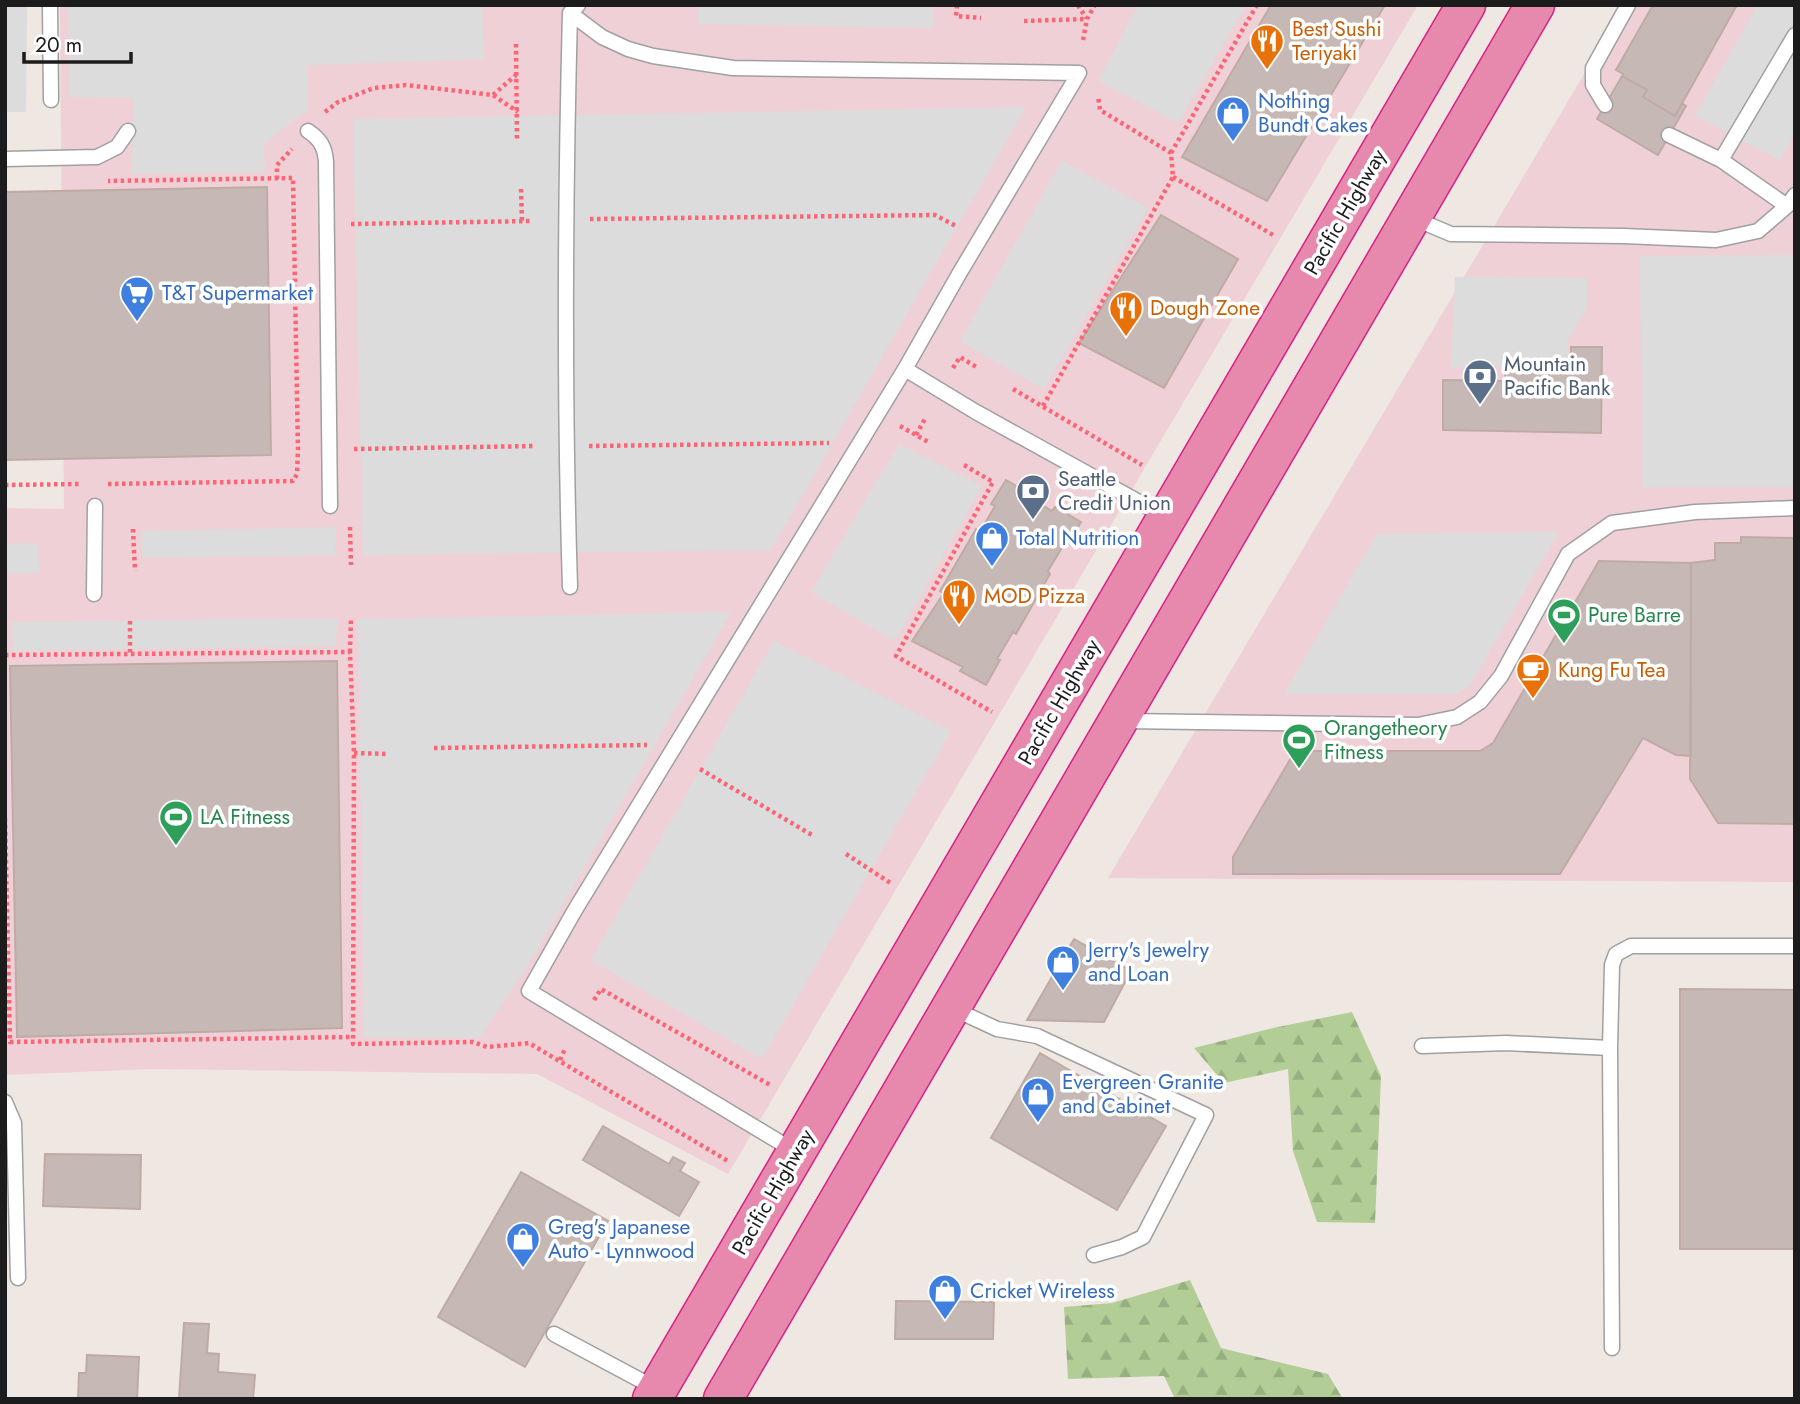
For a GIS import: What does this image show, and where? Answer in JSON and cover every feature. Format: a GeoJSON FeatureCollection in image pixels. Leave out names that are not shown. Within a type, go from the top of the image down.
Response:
{"type":"FeatureCollection","features":[{"type":"Feature","properties":{"kind":"highway","name":"Pacific Highway"},"geometry":{"type":"LineString","coordinates":[[655,1394],[1466,5]]}},
{"type":"Feature","properties":{"kind":"highway"},"geometry":{"type":"LineString","coordinates":[[723,1399],[1535,5]]}},
{"type":"Feature","properties":{"kind":"lane"},"geometry":{"type":"LineString","coordinates":[[50,5],[51,100]]}},
{"type":"Feature","properties":{"kind":"lane"},"geometry":{"type":"LineString","coordinates":[[1605,105],[1593,85],[1593,68],[1628,5]]}},
{"type":"Feature","properties":{"kind":"lane"},"geometry":{"type":"LineString","coordinates":[[574,9],[602,37],[628,49],[653,56],[733,68],[1079,73],[905,369],[575,910],[529,991],[796,1153]]}},
{"type":"Feature","properties":{"kind":"lane"},"geometry":{"type":"LineString","coordinates":[[570,587],[565,393],[574,9]]}},
{"type":"Feature","properties":{"kind":"lane"},"geometry":{"type":"LineString","coordinates":[[1721,160],[1795,35]]}},
{"type":"Feature","properties":{"kind":"lane"},"geometry":{"type":"LineString","coordinates":[[5,159],[97,157],[117,147],[128,131]]}},
{"type":"Feature","properties":{"kind":"lane"},"geometry":{"type":"LineString","coordinates":[[308,131],[319,138],[326,151],[330,506]]}},
{"type":"Feature","properties":{"kind":"lane"},"geometry":{"type":"LineString","coordinates":[[1411,217],[1451,234],[1716,240],[1758,232],[1791,201],[1721,160],[1669,135]]}},
{"type":"Feature","properties":{"kind":"lane"},"geometry":{"type":"LineString","coordinates":[[905,369],[976,412],[1167,517]]}},
{"type":"Feature","properties":{"kind":"lane"},"geometry":{"type":"LineString","coordinates":[[94,594],[95,506]]}},
{"type":"Feature","properties":{"kind":"lane"},"geometry":{"type":"LineString","coordinates":[[1118,721],[1418,725],[1457,717],[1480,702],[1500,676],[1568,554],[1612,523],[1695,512],[1795,508]]}},
{"type":"Feature","properties":{"kind":"lane"},"geometry":{"type":"LineString","coordinates":[[1612,1348],[1610,1048],[1612,965],[1616,954],[1631,946],[1795,946]]}},
{"type":"Feature","properties":{"kind":"lane"},"geometry":{"type":"LineString","coordinates":[[951,1008],[997,1029],[1037,1036],[1206,1115],[1143,1237],[1122,1247],[1094,1255]]}},
{"type":"Feature","properties":{"kind":"lane"},"geometry":{"type":"LineString","coordinates":[[1422,1046],[1506,1043],[1610,1048]]}},
{"type":"Feature","properties":{"kind":"lane"},"geometry":{"type":"LineString","coordinates":[[5,1102],[14,1123],[18,1279]]}},
{"type":"Feature","properties":{"kind":"lane"},"geometry":{"type":"LineString","coordinates":[[554,1334],[655,1394]]}},
{"type":"Feature","properties":{"kind":"path"},"geometry":{"type":"LineString","coordinates":[[957,5],[956,16],[981,18]]}},
{"type":"Feature","properties":{"kind":"path"},"geometry":{"type":"LineString","coordinates":[[1078,5],[1087,19]]}},
{"type":"Feature","properties":{"kind":"path"},"geometry":{"type":"LineString","coordinates":[[1083,40],[1087,19],[1095,5]]}},
{"type":"Feature","properties":{"kind":"path"},"geometry":{"type":"LineString","coordinates":[[1043,407],[1174,177],[1171,153],[1257,5]]}},
{"type":"Feature","properties":{"kind":"path"},"geometry":{"type":"LineString","coordinates":[[1024,21],[1087,19]]}},
{"type":"Feature","properties":{"kind":"path"},"geometry":{"type":"LineString","coordinates":[[516,44],[517,142]]}},
{"type":"Feature","properties":{"kind":"path"},"geometry":{"type":"LineString","coordinates":[[493,95],[517,74]]}},
{"type":"Feature","properties":{"kind":"path"},"geometry":{"type":"LineString","coordinates":[[322,115],[338,102],[374,88],[406,85],[493,95],[518,112]]}},
{"type":"Feature","properties":{"kind":"path"},"geometry":{"type":"LineString","coordinates":[[1098,96],[1100,110],[1171,153]]}},
{"type":"Feature","properties":{"kind":"path"},"geometry":{"type":"LineString","coordinates":[[277,179],[277,165],[292,149]]}},
{"type":"Feature","properties":{"kind":"path"},"geometry":{"type":"LineString","coordinates":[[1174,177],[1275,236]]}},
{"type":"Feature","properties":{"kind":"path"},"geometry":{"type":"LineString","coordinates":[[100,181],[293,178],[297,474],[293,481],[103,484]]}},
{"type":"Feature","properties":{"kind":"path"},"geometry":{"type":"LineString","coordinates":[[521,189],[522,221]]}},
{"type":"Feature","properties":{"kind":"path"},"geometry":{"type":"LineString","coordinates":[[582,219],[934,215],[958,227]]}},
{"type":"Feature","properties":{"kind":"path"},"geometry":{"type":"LineString","coordinates":[[343,224],[531,221]]}},
{"type":"Feature","properties":{"kind":"path"},"geometry":{"type":"LineString","coordinates":[[951,371],[960,357],[978,368]]}},
{"type":"Feature","properties":{"kind":"path"},"geometry":{"type":"LineString","coordinates":[[1013,389],[1142,465]]}},
{"type":"Feature","properties":{"kind":"path"},"geometry":{"type":"LineString","coordinates":[[916,435],[926,417]]}},
{"type":"Feature","properties":{"kind":"path"},"geometry":{"type":"LineString","coordinates":[[900,426],[930,443]]}},
{"type":"Feature","properties":{"kind":"path"},"geometry":{"type":"LineString","coordinates":[[585,446],[834,443]]}},
{"type":"Feature","properties":{"kind":"path"},"geometry":{"type":"LineString","coordinates":[[347,449],[536,446]]}},
{"type":"Feature","properties":{"kind":"path"},"geometry":{"type":"LineString","coordinates":[[964,465],[993,482],[896,656],[992,712]]}},
{"type":"Feature","properties":{"kind":"path"},"geometry":{"type":"LineString","coordinates":[[5,485],[89,484]]}},
{"type":"Feature","properties":{"kind":"path"},"geometry":{"type":"LineString","coordinates":[[350,527],[351,565]]}},
{"type":"Feature","properties":{"kind":"path"},"geometry":{"type":"LineString","coordinates":[[133,529],[135,571]]}},
{"type":"Feature","properties":{"kind":"path"},"geometry":{"type":"LineString","coordinates":[[351,618],[354,754],[353,1044],[473,1042],[487,1047],[529,1043],[728,1161]]}},
{"type":"Feature","properties":{"kind":"path"},"geometry":{"type":"LineString","coordinates":[[130,621],[130,654]]}},
{"type":"Feature","properties":{"kind":"path"},"geometry":{"type":"LineString","coordinates":[[5,656],[350,652]]}},
{"type":"Feature","properties":{"kind":"path"},"geometry":{"type":"LineString","coordinates":[[434,748],[655,745]]}},
{"type":"Feature","properties":{"kind":"path"},"geometry":{"type":"LineString","coordinates":[[354,754],[389,754]]}},
{"type":"Feature","properties":{"kind":"path"},"geometry":{"type":"LineString","coordinates":[[700,769],[812,835]]}},
{"type":"Feature","properties":{"kind":"path"},"geometry":{"type":"LineString","coordinates":[[5,818],[10,1042],[353,1037]]}},
{"type":"Feature","properties":{"kind":"path"},"geometry":{"type":"LineString","coordinates":[[846,854],[892,884]]}},
{"type":"Feature","properties":{"kind":"path"},"geometry":{"type":"LineString","coordinates":[[593,1001],[601,989],[772,1086]]}},
{"type":"Feature","properties":{"kind":"path"},"geometry":{"type":"LineString","coordinates":[[560,1060],[565,1049]]}},
{"type":"Feature","properties":{"kind":"shaded area"},"geometry":{"type":"Polygon","coordinates":[[[5,5],[27,5],[26,112],[5,112],[5,5]]]}},
{"type":"Feature","properties":{"kind":"shaded area"},"geometry":{"type":"Polygon","coordinates":[[[60,5],[1418,5],[728,1174],[537,1074],[153,1069],[5,1075],[5,508],[64,509],[60,5]]]}},
{"type":"Feature","properties":{"kind":"shaded area"},"geometry":{"type":"Polygon","coordinates":[[[68,5],[482,5],[484,59],[308,65],[308,109],[264,144],[265,172],[132,174],[133,98],[70,97],[68,5]]]}},
{"type":"Feature","properties":{"kind":"shaded area"},"geometry":{"type":"Polygon","coordinates":[[[697,5],[934,5],[934,28],[697,24],[697,5]]]}},
{"type":"Feature","properties":{"kind":"shaded area"},"geometry":{"type":"Polygon","coordinates":[[[1139,5],[1246,5],[1178,123],[1098,80],[1139,5]]]}},
{"type":"Feature","properties":{"kind":"shaded area"},"geometry":{"type":"Polygon","coordinates":[[[1625,5],[1795,5],[1795,882],[1108,878],[1625,5]]]}},
{"type":"Feature","properties":{"kind":"shaded area"},"geometry":{"type":"Polygon","coordinates":[[[1758,5],[1795,5],[1795,134],[1780,160],[1695,116],[1758,5]]]}},
{"type":"Feature","properties":{"kind":"shaded area"},"geometry":{"type":"Polygon","coordinates":[[[1026,107],[771,550],[363,555],[353,119],[1026,107]]]}},
{"type":"Feature","properties":{"kind":"shaded area"},"geometry":{"type":"Polygon","coordinates":[[[1062,161],[1148,208],[1044,389],[960,341],[1062,161]]]}},
{"type":"Feature","properties":{"kind":"shaded area"},"geometry":{"type":"Polygon","coordinates":[[[1795,255],[1795,487],[1642,487],[1640,256],[1795,255]]]}},
{"type":"Feature","properties":{"kind":"shaded area"},"geometry":{"type":"Polygon","coordinates":[[[1455,277],[1587,278],[1587,307],[1568,340],[1567,363],[1451,369],[1455,277]]]}},
{"type":"Feature","properties":{"kind":"shaded area"},"geometry":{"type":"Polygon","coordinates":[[[899,444],[982,486],[895,641],[811,592],[899,444]]]}},
{"type":"Feature","properties":{"kind":"shaded area"},"geometry":{"type":"Polygon","coordinates":[[[336,527],[335,555],[142,558],[142,531],[336,527]]]}},
{"type":"Feature","properties":{"kind":"shaded area"},"geometry":{"type":"Polygon","coordinates":[[[1559,532],[1469,687],[1456,694],[1284,694],[1377,534],[1559,532]]]}},
{"type":"Feature","properties":{"kind":"shaded area"},"geometry":{"type":"Polygon","coordinates":[[[38,543],[39,573],[5,573],[5,544],[38,543]]]}},
{"type":"Feature","properties":{"kind":"shaded area"},"geometry":{"type":"Polygon","coordinates":[[[731,612],[533,957],[480,1038],[364,1037],[358,619],[731,612]]]}},
{"type":"Feature","properties":{"kind":"shaded area"},"geometry":{"type":"Polygon","coordinates":[[[337,618],[336,646],[13,651],[12,622],[337,618]]]}},
{"type":"Feature","properties":{"kind":"shaded area"},"geometry":{"type":"Polygon","coordinates":[[[774,641],[951,731],[762,1059],[591,960],[774,641]]]}},
{"type":"Feature","properties":{"kind":"green space"},"geometry":{"type":"Polygon","coordinates":[[[1352,1012],[1381,1076],[1375,1223],[1317,1222],[1293,1151],[1288,1069],[1224,1083],[1194,1048],[1352,1012]]]}},
{"type":"Feature","properties":{"kind":"green space"},"geometry":{"type":"Polygon","coordinates":[[[1190,1280],[1221,1348],[1328,1374],[1343,1399],[1175,1399],[1164,1376],[1068,1379],[1064,1307],[1112,1303],[1190,1280]]]}},
{"type":"Feature","properties":{"kind":"building"},"geometry":{"type":"Polygon","coordinates":[[[1271,5],[1385,5],[1267,201],[1182,157],[1271,5]]]}},
{"type":"Feature","properties":{"kind":"building"},"geometry":{"type":"Polygon","coordinates":[[[1653,5],[1737,5],[1675,116],[1643,97],[1647,90],[1616,70],[1653,5]]]}},
{"type":"Feature","properties":{"kind":"building"},"geometry":{"type":"Polygon","coordinates":[[[1622,76],[1647,90],[1643,97],[1675,116],[1682,103],[1686,106],[1658,155],[1597,119],[1622,76]]]}},
{"type":"Feature","properties":{"kind":"building","name":"T&T Supermarket"},"geometry":{"type":"Polygon","coordinates":[[[267,187],[271,455],[5,460],[5,192],[267,187]]]}},
{"type":"Feature","properties":{"kind":"building"},"geometry":{"type":"Polygon","coordinates":[[[1161,215],[1238,259],[1164,388],[1079,343],[1161,215]]]}},
{"type":"Feature","properties":{"kind":"building"},"geometry":{"type":"Polygon","coordinates":[[[1571,347],[1602,347],[1601,433],[1443,430],[1443,380],[1505,381],[1505,372],[1571,372],[1571,347]]]}},
{"type":"Feature","properties":{"kind":"building"},"geometry":{"type":"Polygon","coordinates":[[[1006,480],[1052,511],[1055,507],[1081,522],[1048,571],[1050,574],[1016,634],[1013,632],[997,659],[1000,660],[986,685],[960,671],[963,667],[912,641],[944,593],[940,591],[976,529],[980,532],[995,506],[991,504],[1006,480]]]}},
{"type":"Feature","properties":{"kind":"building"},"geometry":{"type":"Polygon","coordinates":[[[1741,537],[1795,538],[1795,824],[1718,823],[1690,779],[1691,563],[1715,560],[1715,543],[1741,543],[1741,537]]]}},
{"type":"Feature","properties":{"kind":"building"},"geometry":{"type":"Polygon","coordinates":[[[1599,561],[1691,563],[1691,756],[1676,755],[1643,738],[1560,874],[1233,874],[1233,857],[1295,751],[1480,751],[1493,743],[1599,561]]]}},
{"type":"Feature","properties":{"kind":"building","name":"LA Fitness"},"geometry":{"type":"Polygon","coordinates":[[[337,661],[342,1028],[17,1037],[10,666],[337,661]]]}},
{"type":"Feature","properties":{"kind":"building"},"geometry":{"type":"Polygon","coordinates":[[[1074,939],[1131,971],[1104,1022],[1027,1020],[1074,939]]]}},
{"type":"Feature","properties":{"kind":"building"},"geometry":{"type":"Polygon","coordinates":[[[1680,989],[1795,990],[1795,1249],[1680,1249],[1680,989]]]}},
{"type":"Feature","properties":{"kind":"building"},"geometry":{"type":"Polygon","coordinates":[[[1040,1053],[1166,1126],[1117,1210],[991,1138],[1040,1053]]]}},
{"type":"Feature","properties":{"kind":"building"},"geometry":{"type":"Polygon","coordinates":[[[603,1126],[669,1164],[673,1157],[685,1163],[680,1171],[699,1182],[679,1216],[583,1160],[603,1126]]]}},
{"type":"Feature","properties":{"kind":"building"},"geometry":{"type":"Polygon","coordinates":[[[45,1154],[141,1155],[140,1209],[43,1206],[45,1154]]]}},
{"type":"Feature","properties":{"kind":"building","name":"Greg's Japanese Auto - Lynnwood"},"geometry":{"type":"Polygon","coordinates":[[[521,1172],[608,1221],[525,1367],[438,1317],[521,1172]]]}},
{"type":"Feature","properties":{"kind":"building","name":"Cricket Wireless"},"geometry":{"type":"Polygon","coordinates":[[[896,1301],[994,1302],[993,1339],[895,1339],[896,1301]]]}},
{"type":"Feature","properties":{"kind":"building"},"geometry":{"type":"Polygon","coordinates":[[[184,1323],[209,1324],[207,1353],[219,1354],[218,1372],[255,1375],[253,1399],[179,1399],[184,1323]]]}},
{"type":"Feature","properties":{"kind":"building"},"geometry":{"type":"Polygon","coordinates":[[[87,1355],[139,1357],[137,1399],[78,1399],[79,1373],[86,1373],[87,1355]]]}},
{"type":"Feature","properties":{"kind":"place","name":"Best Sushi Teriyaki"},"geometry":{"type":"Point","coordinates":[1267,71]}},
{"type":"Feature","properties":{"kind":"place","name":"Nothing Bundt Cakes"},"geometry":{"type":"Point","coordinates":[1233,143]}},
{"type":"Feature","properties":{"kind":"place","name":"T&T Supermarket"},"geometry":{"type":"Point","coordinates":[137,323]}},
{"type":"Feature","properties":{"kind":"place","name":"Dough Zone"},"geometry":{"type":"Point","coordinates":[1126,338]}},
{"type":"Feature","properties":{"kind":"place","name":"Mountain Pacific Bank"},"geometry":{"type":"Point","coordinates":[1480,406]}},
{"type":"Feature","properties":{"kind":"place","name":"Seattle Credit Union"},"geometry":{"type":"Point","coordinates":[1033,521]}},
{"type":"Feature","properties":{"kind":"place","name":"Total Nutrition"},"geometry":{"type":"Point","coordinates":[992,568]}},
{"type":"Feature","properties":{"kind":"place","name":"MOD Pizza"},"geometry":{"type":"Point","coordinates":[959,626]}},
{"type":"Feature","properties":{"kind":"place","name":"Pure Barre"},"geometry":{"type":"Point","coordinates":[1564,645]}},
{"type":"Feature","properties":{"kind":"place","name":"Kung Fu Tea"},"geometry":{"type":"Point","coordinates":[1533,700]}},
{"type":"Feature","properties":{"kind":"place","name":"Orangetheory Fitness"},"geometry":{"type":"Point","coordinates":[1299,770]}},
{"type":"Feature","properties":{"kind":"place","name":"LA Fitness"},"geometry":{"type":"Point","coordinates":[176,847]}},
{"type":"Feature","properties":{"kind":"place","name":"Jerry's Jewelry and Loan"},"geometry":{"type":"Point","coordinates":[1063,992]}},
{"type":"Feature","properties":{"kind":"place","name":"Evergreen Granite and Cabinet"},"geometry":{"type":"Point","coordinates":[1038,1124]}},
{"type":"Feature","properties":{"kind":"place","name":"Greg's Japanese Auto - Lynnwood"},"geometry":{"type":"Point","coordinates":[523,1269]}},
{"type":"Feature","properties":{"kind":"place","name":"Cricket Wireless"},"geometry":{"type":"Point","coordinates":[945,1321]}}]}
